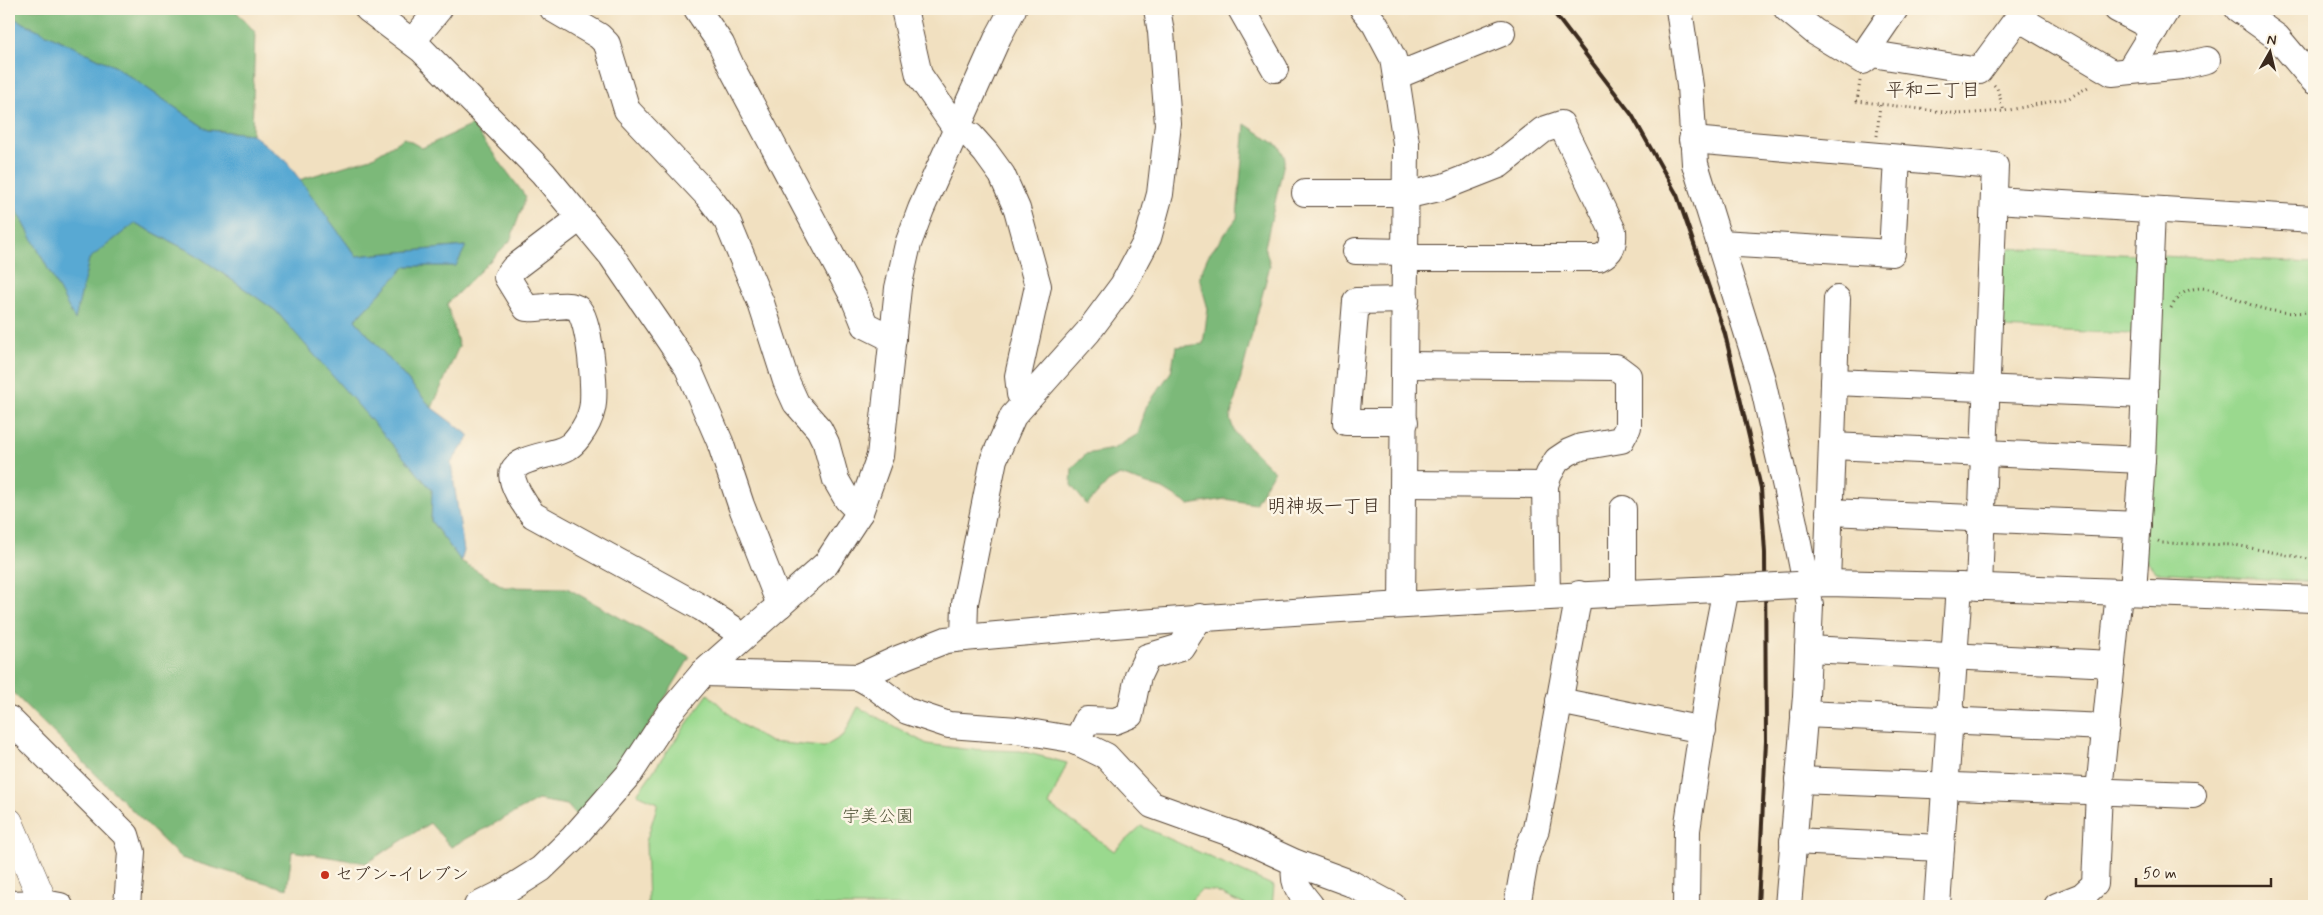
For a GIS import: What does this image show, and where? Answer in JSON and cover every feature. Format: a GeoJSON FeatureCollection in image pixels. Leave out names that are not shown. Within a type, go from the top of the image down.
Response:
{"type":"FeatureCollection","features":[{"type":"Feature","properties":{"kind":"main road"},"geometry":{"type":"LineString","coordinates":[[9,822],[50,905]]}},
{"type":"Feature","properties":{"kind":"street"},"geometry":{"type":"LineString","coordinates":[[368,9],[422,49],[543,173],[611,255],[688,368],[720,442],[741,505],[780,605]]}},
{"type":"Feature","properties":{"kind":"street"},"geometry":{"type":"LineString","coordinates":[[412,42],[439,9]]}},
{"type":"Feature","properties":{"kind":"street"},"geometry":{"type":"LineString","coordinates":[[553,9],[599,36],[607,44],[627,110],[708,196],[727,221],[761,303],[786,381],[796,403],[819,429],[826,442],[836,480],[846,499],[860,512]]}},
{"type":"Feature","properties":{"kind":"street"},"geometry":{"type":"LineString","coordinates":[[697,9],[721,44],[854,298],[865,326],[893,339]]}},
{"type":"Feature","properties":{"kind":"street"},"geometry":{"type":"LineString","coordinates":[[904,9],[918,75],[957,130],[971,136],[986,153],[1002,175],[1017,209],[1038,286],[1018,376],[1020,394],[1024,403]]}},
{"type":"Feature","properties":{"kind":"street"},"geometry":{"type":"LineString","coordinates":[[477,906],[503,893],[541,869],[573,838],[630,773],[670,712],[703,673],[740,638],[826,564],[860,512],[880,456],[898,288],[908,244],[998,38],[1013,9]]}},
{"type":"Feature","properties":{"kind":"street"},"geometry":{"type":"LineString","coordinates":[[964,638],[965,603],[994,459],[1013,416],[1088,332],[1123,285],[1148,238],[1160,194],[1168,124],[1161,32],[1157,9]]}},
{"type":"Feature","properties":{"kind":"street"},"geometry":{"type":"LineString","coordinates":[[1241,9],[1275,69]]}},
{"type":"Feature","properties":{"kind":"street"},"geometry":{"type":"LineString","coordinates":[[1363,9],[1375,24],[1392,58],[1406,143],[1406,366],[1402,605]]}},
{"type":"Feature","properties":{"kind":"street"},"geometry":{"type":"LineString","coordinates":[[1678,9],[1690,86],[1695,164],[1764,388],[1810,584],[1804,714],[1788,906]]}},
{"type":"Feature","properties":{"kind":"street"},"geometry":{"type":"LineString","coordinates":[[1787,9],[1814,32],[1868,57],[1979,71],[2015,22],[2026,16],[2120,72],[2182,66],[2207,60]]}},
{"type":"Feature","properties":{"kind":"street"},"geometry":{"type":"LineString","coordinates":[[1868,57],[1869,47],[1895,9]]}},
{"type":"Feature","properties":{"kind":"street"},"geometry":{"type":"LineString","coordinates":[[2117,9],[2161,19],[2120,72]]}},
{"type":"Feature","properties":{"kind":"street"},"geometry":{"type":"LineString","coordinates":[[2238,9],[2277,37],[2314,81]]}},
{"type":"Feature","properties":{"kind":"street"},"geometry":{"type":"LineString","coordinates":[[1396,76],[1502,33]]}},
{"type":"Feature","properties":{"kind":"street"},"geometry":{"type":"LineString","coordinates":[[1305,193],[1417,193],[1443,187],[1499,165],[1543,130],[1562,124],[1613,231],[1614,243],[1608,254],[1599,258],[1406,255],[1356,251]]}},
{"type":"Feature","properties":{"kind":"street"},"geometry":{"type":"LineString","coordinates":[[1692,140],[1995,166],[1982,518],[1955,655],[1937,906]]}},
{"type":"Feature","properties":{"kind":"street"},"geometry":{"type":"LineString","coordinates":[[1720,243],[1892,252],[1886,157]]}},
{"type":"Feature","properties":{"kind":"street"},"geometry":{"type":"LineString","coordinates":[[1995,200],[2314,219]]}},
{"type":"Feature","properties":{"kind":"street"},"geometry":{"type":"LineString","coordinates":[[2057,906],[2082,896],[2095,884],[2099,791],[2112,664],[2126,592],[2147,530],[2142,460],[2152,210]]}},
{"type":"Feature","properties":{"kind":"street"},"geometry":{"type":"LineString","coordinates":[[580,218],[514,268],[507,277],[526,308],[536,309],[569,305],[578,309],[586,319],[593,386],[592,408],[588,423],[568,447],[522,462],[513,470],[512,476],[521,500],[532,515],[702,608],[732,628],[740,638]]}},
{"type":"Feature","properties":{"kind":"street"},"geometry":{"type":"LineString","coordinates":[[1810,584],[1829,512],[1837,299]]}},
{"type":"Feature","properties":{"kind":"street"},"geometry":{"type":"LineString","coordinates":[[1405,422],[1346,422],[1356,301],[1406,300]]}},
{"type":"Feature","properties":{"kind":"street"},"geometry":{"type":"LineString","coordinates":[[1406,366],[1616,367],[1628,376],[1628,428],[1621,440],[1581,447],[1569,452],[1557,460],[1544,485],[1547,596]]}},
{"type":"Feature","properties":{"kind":"street"},"geometry":{"type":"LineString","coordinates":[[1834,382],[1987,390],[2145,395]]}},
{"type":"Feature","properties":{"kind":"street"},"geometry":{"type":"LineString","coordinates":[[1832,446],[2142,460]]}},
{"type":"Feature","properties":{"kind":"street"},"geometry":{"type":"LineString","coordinates":[[1404,484],[1544,485]]}},
{"type":"Feature","properties":{"kind":"street"},"geometry":{"type":"LineString","coordinates":[[1623,509],[1623,592]]}},
{"type":"Feature","properties":{"kind":"street"},"geometry":{"type":"LineString","coordinates":[[1829,512],[1982,518],[2147,530]]}},
{"type":"Feature","properties":{"kind":"street"},"geometry":{"type":"LineString","coordinates":[[703,673],[859,678],[909,654],[946,640],[1200,617],[1579,594],[1810,584],[1969,586],[2314,599]]}},
{"type":"Feature","properties":{"kind":"street"},"geometry":{"type":"LineString","coordinates":[[1686,906],[1687,830],[1714,650],[1733,588]]}},
{"type":"Feature","properties":{"kind":"street"},"geometry":{"type":"LineString","coordinates":[[1518,906],[1526,855],[1536,829],[1579,594]]}},
{"type":"Feature","properties":{"kind":"street"},"geometry":{"type":"LineString","coordinates":[[1076,742],[1087,720],[1115,721],[1130,715],[1138,676],[1146,658],[1181,647],[1200,617]]}},
{"type":"Feature","properties":{"kind":"street"},"geometry":{"type":"LineString","coordinates":[[1808,649],[2112,664]]}},
{"type":"Feature","properties":{"kind":"street"},"geometry":{"type":"LineString","coordinates":[[859,678],[907,710],[949,725],[1017,730],[1076,742],[1106,756],[1152,805],[1233,834],[1296,863],[1350,883],[1393,906]]}},
{"type":"Feature","properties":{"kind":"street"},"geometry":{"type":"LineString","coordinates":[[1559,701],[1703,730]]}},
{"type":"Feature","properties":{"kind":"street"},"geometry":{"type":"LineString","coordinates":[[1804,714],[2106,727]]}},
{"type":"Feature","properties":{"kind":"street"},"geometry":{"type":"LineString","coordinates":[[9,719],[126,836],[131,852],[127,906]]}},
{"type":"Feature","properties":{"kind":"street"},"geometry":{"type":"LineString","coordinates":[[1798,780],[2193,795]]}},
{"type":"Feature","properties":{"kind":"street"},"geometry":{"type":"LineString","coordinates":[[1793,841],[1941,848]]}},
{"type":"Feature","properties":{"kind":"street"},"geometry":{"type":"LineString","coordinates":[[1296,863],[1293,875],[1296,887],[1311,906]]}},
{"type":"Feature","properties":{"kind":"street"},"geometry":{"type":"LineString","coordinates":[[9,904],[50,905]]}},
{"type":"Feature","properties":{"kind":"path"},"geometry":{"type":"LineString","coordinates":[[1868,57],[1857,101],[1958,114],[2004,111],[2069,98],[2120,72]]}},
{"type":"Feature","properties":{"kind":"path"},"geometry":{"type":"LineString","coordinates":[[1979,71],[1997,88],[2004,111]]}},
{"type":"Feature","properties":{"kind":"path"},"geometry":{"type":"LineString","coordinates":[[1880,104],[1886,157]]}},
{"type":"Feature","properties":{"kind":"path"},"geometry":{"type":"LineString","coordinates":[[2169,315],[2177,297],[2186,290],[2200,287],[2263,309],[2279,312],[2314,311]]}},
{"type":"Feature","properties":{"kind":"path"},"geometry":{"type":"LineString","coordinates":[[2147,530],[2162,543],[2235,546],[2314,560]]}},
{"type":"Feature","properties":{"kind":"green space"},"geometry":{"type":"Polygon","coordinates":[[[9,9],[234,9],[255,32],[252,134],[208,130],[116,67],[13,18],[9,9]]]}},
{"type":"Feature","properties":{"kind":"green space"},"geometry":{"type":"Polygon","coordinates":[[[1245,124],[1280,147],[1285,158],[1265,247],[1270,265],[1230,419],[1235,433],[1274,471],[1255,504],[1225,499],[1189,505],[1163,489],[1120,475],[1108,482],[1087,505],[1071,485],[1072,468],[1086,454],[1113,449],[1138,434],[1146,407],[1171,372],[1176,347],[1203,344],[1208,309],[1199,277],[1208,256],[1237,218],[1245,124]]]}},
{"type":"Feature","properties":{"kind":"green space"},"geometry":{"type":"Polygon","coordinates":[[[472,125],[526,197],[510,241],[447,304],[459,346],[432,408],[355,320],[406,266],[456,266],[465,246],[356,256],[299,180],[371,158],[404,138],[422,148],[472,125]]]}},
{"type":"Feature","properties":{"kind":"green space"},"geometry":{"type":"Polygon","coordinates":[[[9,195],[75,319],[89,259],[135,223],[195,254],[276,311],[433,490],[431,521],[461,561],[504,587],[567,588],[690,657],[647,728],[578,817],[567,805],[538,800],[451,847],[430,823],[366,863],[292,851],[287,889],[181,858],[9,689],[9,195]]]}},
{"type":"Feature","properties":{"kind":"green space"},"geometry":{"type":"Polygon","coordinates":[[[2004,248],[2138,255],[2132,334],[2000,328],[2004,248]]]}},
{"type":"Feature","properties":{"kind":"green space"},"geometry":{"type":"Polygon","coordinates":[[[2159,256],[2314,263],[2314,582],[2156,572],[2143,557],[2159,256]]]}},
{"type":"Feature","properties":{"kind":"green space","name":"宇美公園"},"geometry":{"type":"Polygon","coordinates":[[[708,694],[739,723],[770,742],[824,747],[844,735],[858,707],[927,744],[964,749],[1021,751],[1067,763],[1049,805],[1114,851],[1141,826],[1274,886],[1272,906],[1247,906],[1214,891],[1201,890],[1192,899],[1191,906],[648,906],[646,842],[658,803],[637,794],[708,694]]]}},
{"type":"Feature","properties":{"kind":"water"},"geometry":{"type":"Polygon","coordinates":[[[9,9],[13,18],[116,67],[208,130],[252,134],[286,161],[356,256],[466,246],[456,266],[406,266],[355,320],[432,408],[470,436],[451,463],[464,551],[461,561],[431,521],[432,490],[276,311],[195,254],[135,223],[89,259],[75,320],[9,195],[9,9]]]}},
{"type":"Feature","properties":{"kind":"railway"},"geometry":{"type":"LineString","coordinates":[[1551,9],[1632,115],[1677,195],[1725,334],[1761,488],[1765,553],[1766,741],[1758,906]]}},
{"type":"Feature","properties":{"kind":"place","name":"セブン-イレブン"},"geometry":{"type":"Point","coordinates":[325,875]}},
{"type":"Feature","properties":{"kind":"district","name":"平和二丁目"},"geometry":{"type":"Point","coordinates":[1933,90]}},
{"type":"Feature","properties":{"kind":"district","name":"明神坂一丁目"},"geometry":{"type":"Point","coordinates":[1324,506]}}]}
